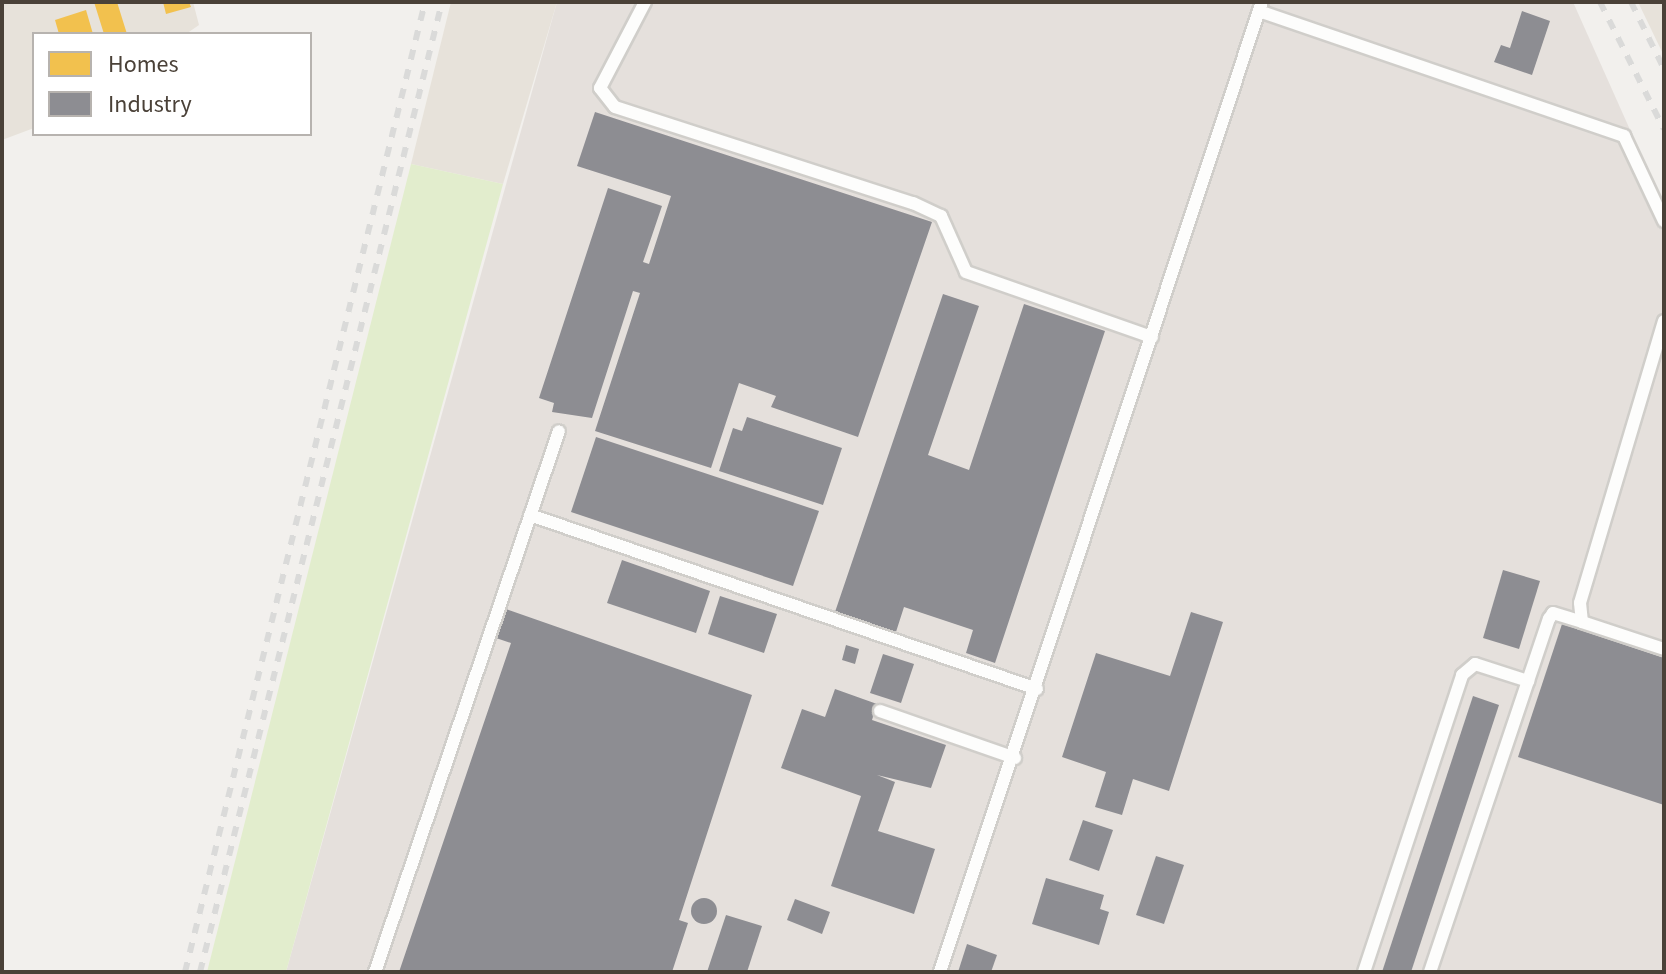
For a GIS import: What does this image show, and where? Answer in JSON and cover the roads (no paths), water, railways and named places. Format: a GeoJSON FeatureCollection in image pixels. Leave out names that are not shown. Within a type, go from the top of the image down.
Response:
{"type":"FeatureCollection","features":[{"type":"Feature","properties":{"kind":"lane"},"geometry":{"type":"LineString","coordinates":[[645,2],[600,88],[602,99],[913,203],[941,216],[966,272],[1152,337]]}},
{"type":"Feature","properties":{"kind":"lane"},"geometry":{"type":"LineString","coordinates":[[940,972],[1015,758],[1260,6],[1624,136],[1664,221]]}},
{"type":"Feature","properties":{"kind":"lane"},"geometry":{"type":"LineString","coordinates":[[1582,622],[1580,603],[1664,321]]}},
{"type":"Feature","properties":{"kind":"lane"},"geometry":{"type":"LineString","coordinates":[[375,972],[559,431]]}},
{"type":"Feature","properties":{"kind":"lane"},"geometry":{"type":"LineString","coordinates":[[530,515],[1037,689]]}},
{"type":"Feature","properties":{"kind":"lane"},"geometry":{"type":"LineString","coordinates":[[1430,972],[1553,613],[1664,649]]}},
{"type":"Feature","properties":{"kind":"lane"},"geometry":{"type":"LineString","coordinates":[[1364,972],[1462,675],[1475,664],[1528,681]]}},
{"type":"Feature","properties":{"kind":"lane"},"geometry":{"type":"LineString","coordinates":[[880,711],[1015,758]]}},
{"type":"Feature","properties":{"kind":"railway"},"geometry":{"type":"LineString","coordinates":[[185,972],[425,2]]}},
{"type":"Feature","properties":{"kind":"railway"},"geometry":{"type":"LineString","coordinates":[[200,972],[442,2]]}},
{"type":"Feature","properties":{"kind":"railway"},"geometry":{"type":"LineString","coordinates":[[1600,2],[1664,129]]}},
{"type":"Feature","properties":{"kind":"railway"},"geometry":{"type":"LineString","coordinates":[[1631,2],[1664,69]]}}]}
